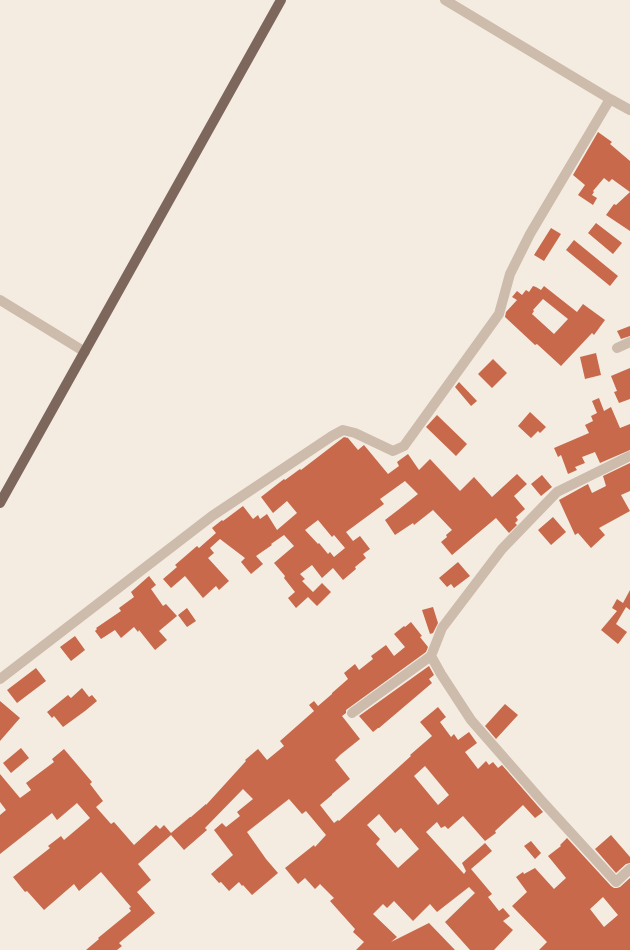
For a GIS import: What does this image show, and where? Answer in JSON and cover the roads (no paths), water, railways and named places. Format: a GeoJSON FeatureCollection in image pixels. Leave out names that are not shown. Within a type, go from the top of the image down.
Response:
{"type":"FeatureCollection","features":[{"type":"Feature","properties":{"kind":"main road"},"geometry":{"type":"LineString","coordinates":[[0,503],[281,0]]}},
{"type":"Feature","properties":{"kind":"street"},"geometry":{"type":"LineString","coordinates":[[446,0],[630,110]]}},
{"type":"Feature","properties":{"kind":"street"},"geometry":{"type":"LineString","coordinates":[[0,679],[212,516],[332,436],[343,430],[355,433],[393,451],[404,446],[499,314],[510,274],[530,234],[610,99]]}},
{"type":"Feature","properties":{"kind":"street"},"geometry":{"type":"LineString","coordinates":[[0,300],[84,352]]}},
{"type":"Feature","properties":{"kind":"street"},"geometry":{"type":"LineString","coordinates":[[617,348],[630,342]]}},
{"type":"Feature","properties":{"kind":"street"},"geometry":{"type":"LineString","coordinates":[[352,713],[431,656],[442,628],[502,549],[557,492],[630,456]]}},
{"type":"Feature","properties":{"kind":"street"},"geometry":{"type":"LineString","coordinates":[[431,656],[471,720],[616,882],[630,869]]}}]}
